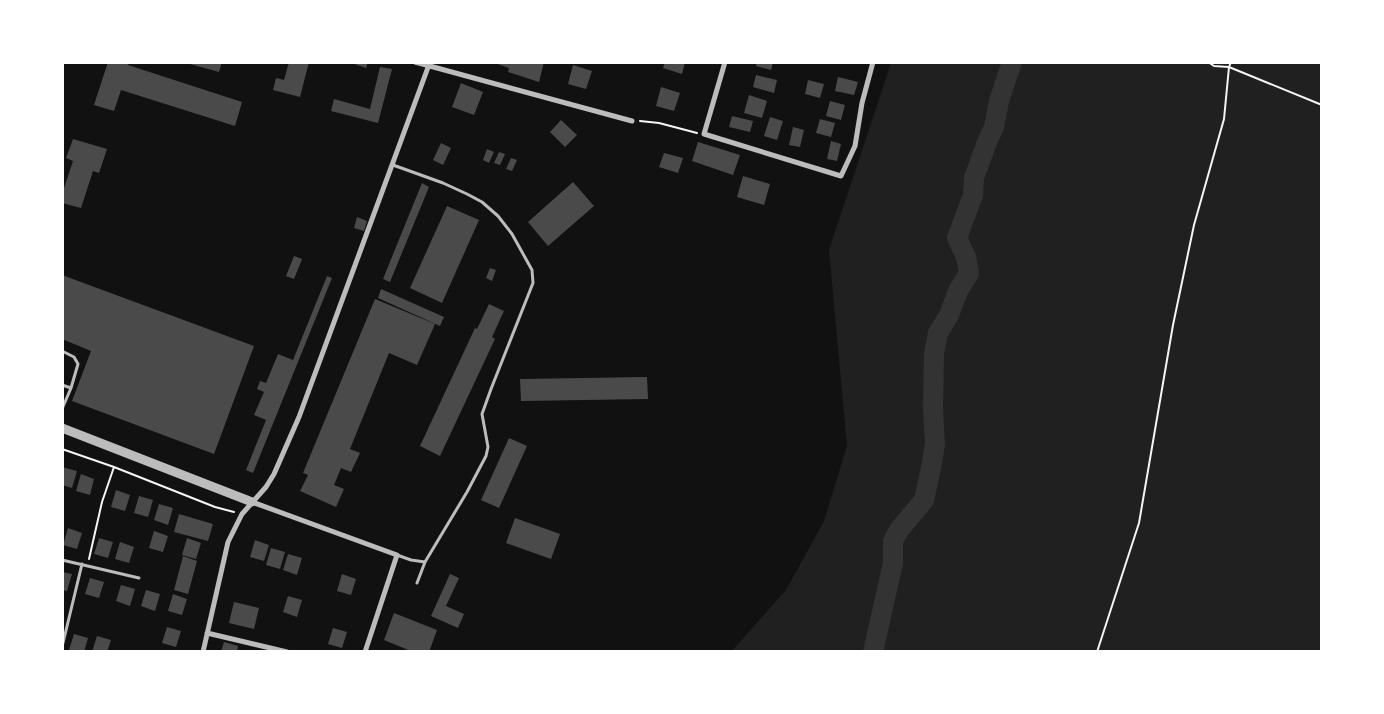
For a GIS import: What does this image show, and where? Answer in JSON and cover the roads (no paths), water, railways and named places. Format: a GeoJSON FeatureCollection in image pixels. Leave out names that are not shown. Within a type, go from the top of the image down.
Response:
{"type":"FeatureCollection","features":[{"type":"Feature","properties":{"kind":"street"},"geometry":{"type":"LineString","coordinates":[[415,62],[430,64],[632,121]]}},
{"type":"Feature","properties":{"kind":"street"},"geometry":{"type":"LineString","coordinates":[[725,62],[704,134],[841,176],[855,146],[862,103],[873,62]]}},
{"type":"Feature","properties":{"kind":"street"},"geometry":{"type":"LineString","coordinates":[[203,652],[228,542],[242,514],[266,487],[274,474],[299,417],[430,64]]}},
{"type":"Feature","properties":{"kind":"street"},"geometry":{"type":"LineString","coordinates":[[62,428],[397,556],[365,652]]}},
{"type":"Feature","properties":{"kind":"street"},"geometry":{"type":"LineString","coordinates":[[207,633],[287,652]]}},
{"type":"Feature","properties":{"kind":"lane"},"geometry":{"type":"LineString","coordinates":[[393,165],[443,183],[482,202],[498,216],[512,234],[532,270],[533,283],[490,389],[482,414],[488,447],[486,456],[425,562],[417,583]]}},
{"type":"Feature","properties":{"kind":"lane"},"geometry":{"type":"LineString","coordinates":[[62,352],[74,357],[78,364],[62,409]]}},
{"type":"Feature","properties":{"kind":"lane"},"geometry":{"type":"LineString","coordinates":[[62,385],[71,388]]}},
{"type":"Feature","properties":{"kind":"lane"},"geometry":{"type":"LineString","coordinates":[[397,556],[425,562]]}},
{"type":"Feature","properties":{"kind":"lane"},"geometry":{"type":"LineString","coordinates":[[62,560],[139,578]]}},
{"type":"Feature","properties":{"kind":"lane"},"geometry":{"type":"LineString","coordinates":[[62,646],[82,564]]}},
{"type":"Feature","properties":{"kind":"waterway"},"geometry":{"type":"LineString","coordinates":[[873,652],[893,563],[893,541],[899,530],[924,500],[935,444],[933,409],[934,353],[938,333],[949,315],[958,291],[969,273],[966,257],[957,238],[973,195],[974,178],[994,127],[999,101],[1012,62]]}}]}
